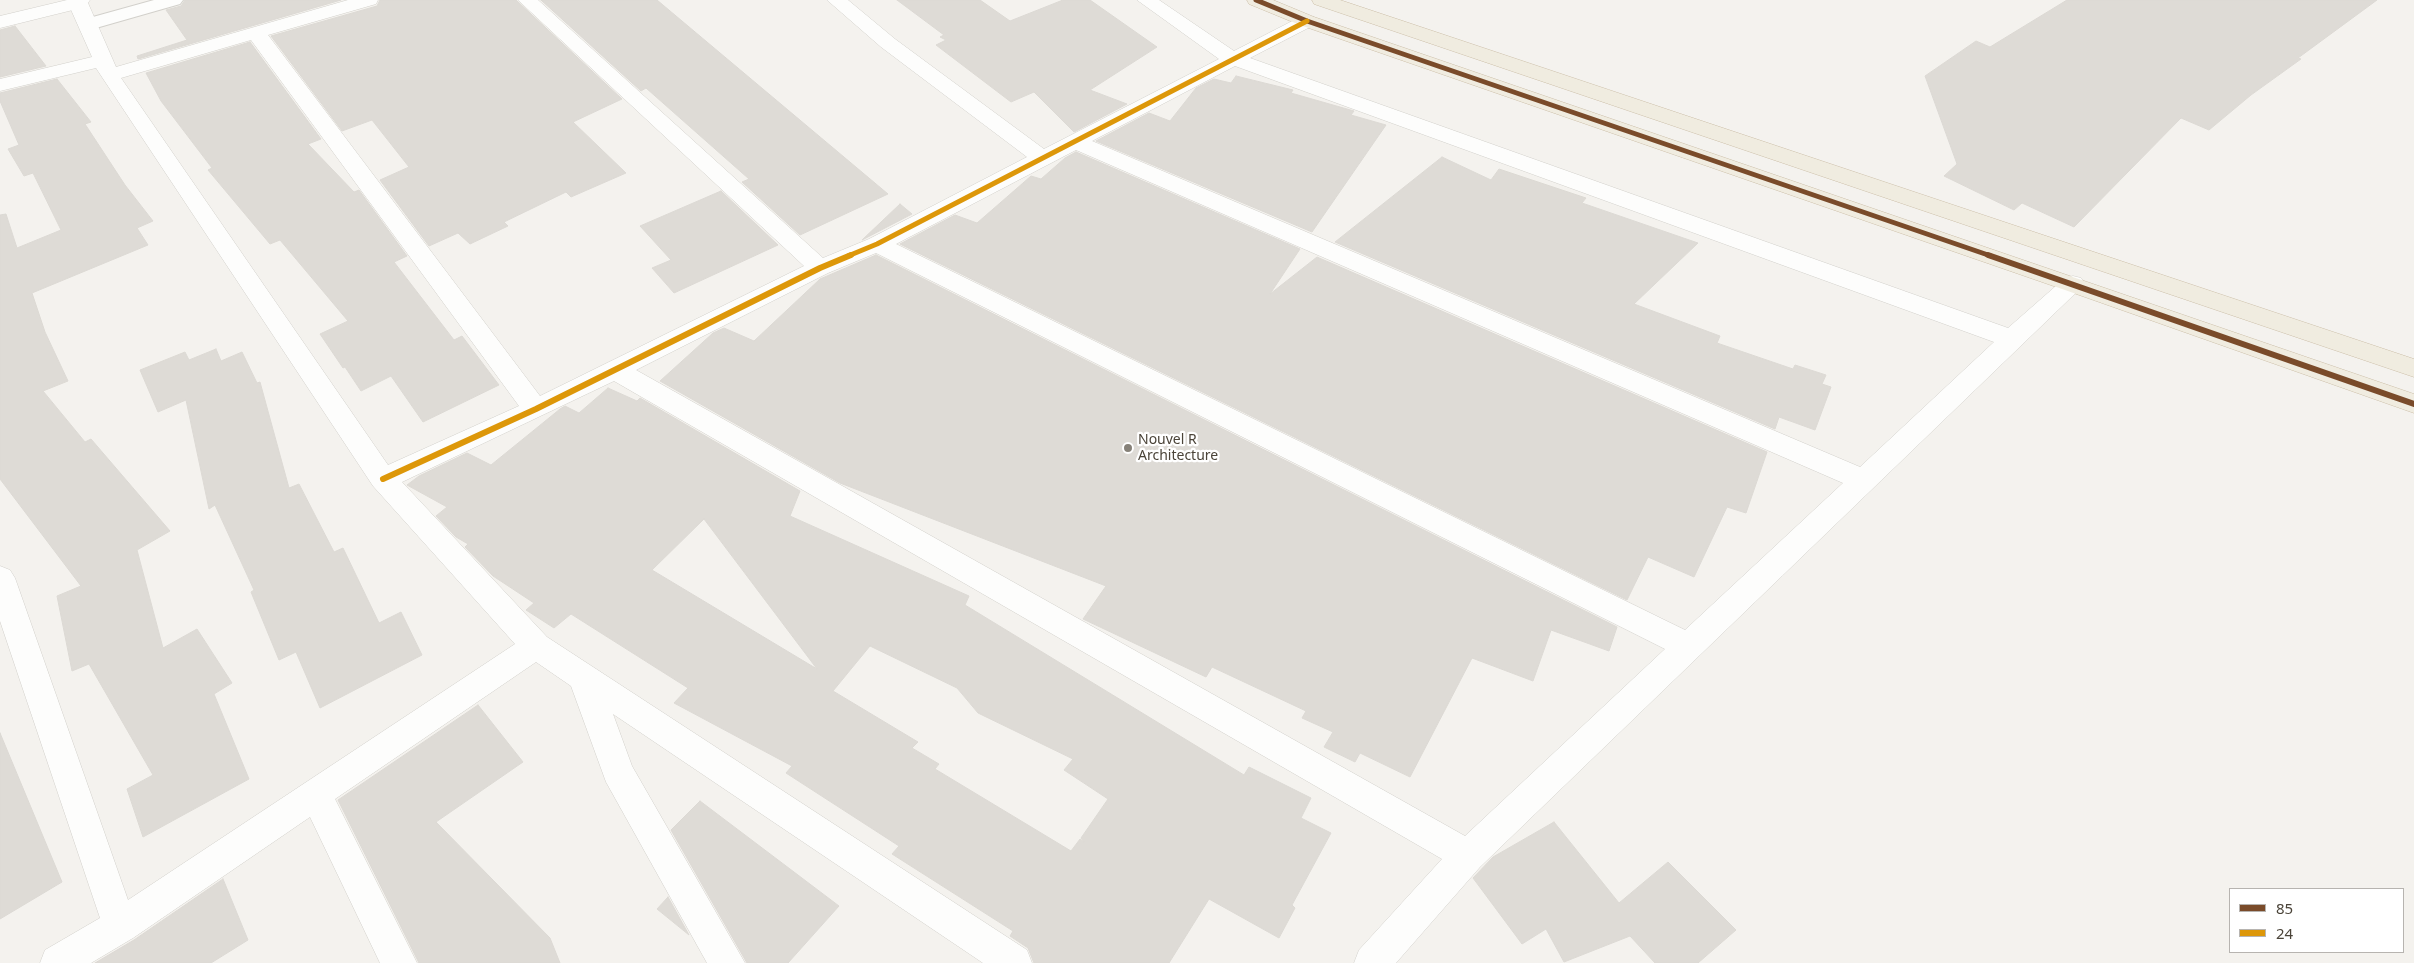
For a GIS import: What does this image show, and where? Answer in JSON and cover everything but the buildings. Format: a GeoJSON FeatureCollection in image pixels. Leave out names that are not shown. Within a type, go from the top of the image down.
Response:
{"type":"FeatureCollection","features":[{"type":"Feature","properties":{"kind":"highway"},"geometry":{"type":"LineString","coordinates":[[1256,0],[1307,22],[2073,284],[2414,404]]}},
{"type":"Feature","properties":{"kind":"highway"},"geometry":{"type":"LineString","coordinates":[[1322,0],[2414,368]]}},
{"type":"Feature","properties":{"kind":"street"},"geometry":{"type":"LineString","coordinates":[[0,22],[83,9],[174,0]]}},
{"type":"Feature","properties":{"kind":"street"},"geometry":{"type":"LineString","coordinates":[[0,85],[106,68],[256,33],[369,0]]}},
{"type":"Feature","properties":{"kind":"street"},"geometry":{"type":"LineString","coordinates":[[528,0],[820,268]]}},
{"type":"Feature","properties":{"kind":"street"},"geometry":{"type":"LineString","coordinates":[[836,0],[888,44],[1042,158]]}},
{"type":"Feature","properties":{"kind":"street"},"geometry":{"type":"LineString","coordinates":[[1146,0],[1233,59],[2012,339]]}},
{"type":"Feature","properties":{"kind":"street"},"geometry":{"type":"LineString","coordinates":[[83,9],[106,68],[384,479],[536,646],[1014,963]]}},
{"type":"Feature","properties":{"kind":"street"},"geometry":{"type":"LineString","coordinates":[[384,479],[536,409],[820,268],[877,244],[1307,22]]}},
{"type":"Feature","properties":{"kind":"street"},"geometry":{"type":"LineString","coordinates":[[256,33],[536,409]]}},
{"type":"Feature","properties":{"kind":"street"},"geometry":{"type":"LineString","coordinates":[[1074,141],[1863,480]]}},
{"type":"Feature","properties":{"kind":"street"},"geometry":{"type":"LineString","coordinates":[[877,244],[1688,646]]}},
{"type":"Feature","properties":{"kind":"street"},"geometry":{"type":"LineString","coordinates":[[1372,963],[1468,856],[2012,339],[2073,284]]}},
{"type":"Feature","properties":{"kind":"street"},"geometry":{"type":"LineString","coordinates":[[615,370],[1468,856]]}},
{"type":"Feature","properties":{"kind":"street"},"geometry":{"type":"LineString","coordinates":[[0,578],[120,926]]}},
{"type":"Feature","properties":{"kind":"street"},"geometry":{"type":"LineString","coordinates":[[58,963],[120,926],[536,646]]}},
{"type":"Feature","properties":{"kind":"street"},"geometry":{"type":"LineString","coordinates":[[584,678],[618,772],[727,963]]}},
{"type":"Feature","properties":{"kind":"street"},"geometry":{"type":"LineString","coordinates":[[316,795],[399,963]]}},
{"type":"Feature","properties":{"kind":"transit line","name":"85"},"geometry":{"type":"LineString","coordinates":[[1256,0],[1307,21],[2073,284],[2414,404]]}},
{"type":"Feature","properties":{"kind":"transit line","name":"24"},"geometry":{"type":"LineString","coordinates":[[383,479],[536,409],[820,268],[877,244],[1307,21]]}},
{"type":"Feature","properties":{"kind":"place","name":"Nouvel R Architecture"},"geometry":{"type":"Point","coordinates":[1128,448]}}]}
